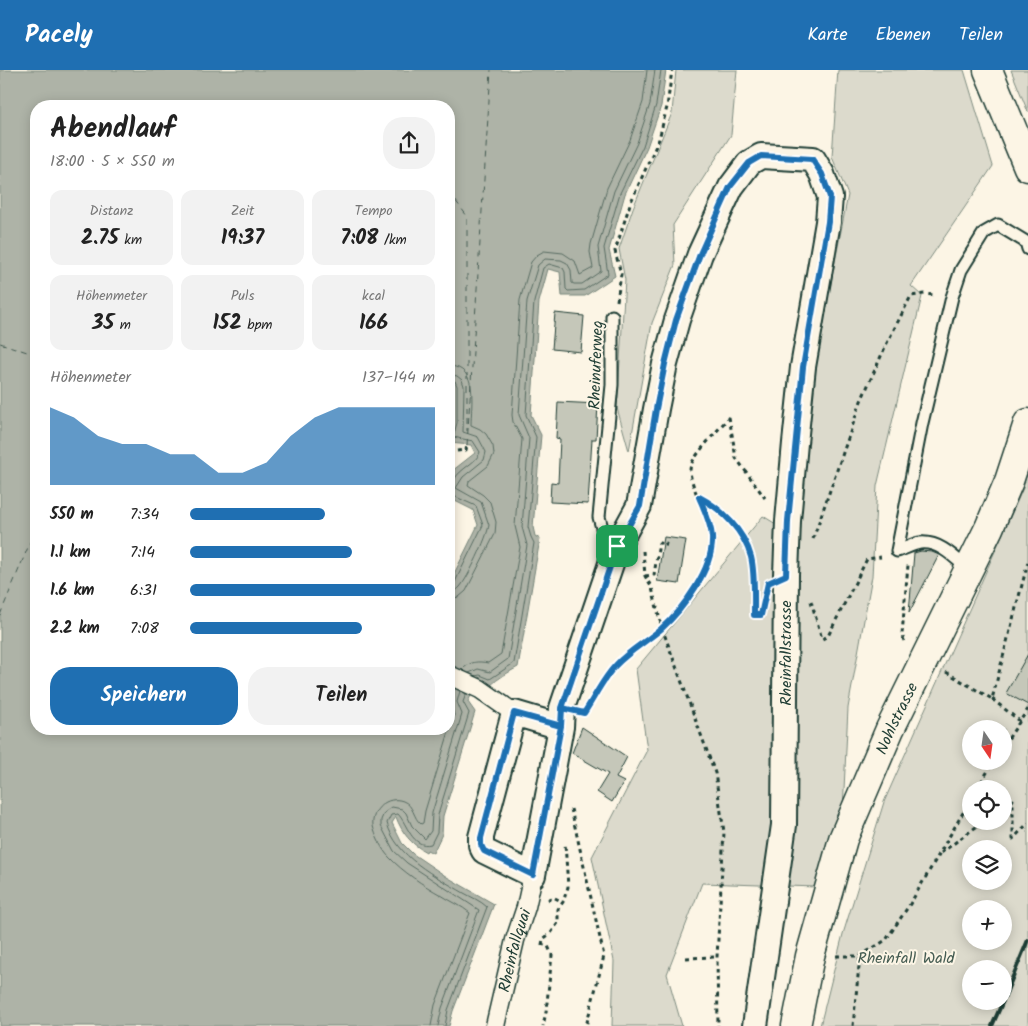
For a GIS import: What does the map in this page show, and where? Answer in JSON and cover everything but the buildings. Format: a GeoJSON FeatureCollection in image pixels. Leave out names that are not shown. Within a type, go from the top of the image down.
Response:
{"type":"FeatureCollection","features":[{"type":"Feature","properties":{"kind":"street"},"geometry":{"type":"LineString","coordinates":[[988,70],[1028,167]]}},
{"type":"Feature","properties":{"kind":"street","name":"Rheinfallstrasse"},"geometry":{"type":"LineString","coordinates":[[617,546],[640,506],[665,364],[687,287],[730,187],[749,163],[761,156],[812,159],[822,174],[830,197],[828,222],[803,367],[788,521],[784,825],[755,1026]]}},
{"type":"Feature","properties":{"kind":"street","name":"Nohlstrasse"},"geometry":{"type":"LineString","coordinates":[[796,1026],[810,956],[844,839],[890,729],[969,570],[1009,481],[1028,423]]}},
{"type":"Feature","properties":{"kind":"street","name":"Rheinfallquai"},"geometry":{"type":"LineString","coordinates":[[494,1026],[515,940],[526,907],[562,717],[617,546]]}},
{"type":"Feature","properties":{"kind":"street"},"geometry":{"type":"LineString","coordinates":[[455,678],[480,689],[514,713],[562,717]]}},
{"type":"Feature","properties":{"kind":"street"},"geometry":{"type":"LineString","coordinates":[[514,713],[481,838],[481,845],[484,851],[533,875]]}},
{"type":"Feature","properties":{"kind":"lane"},"geometry":{"type":"LineString","coordinates":[[892,553],[952,297],[961,270],[984,233],[998,225],[1026,242],[1028,249]]}},
{"type":"Feature","properties":{"kind":"lane","name":"Rheinuferweg"},"geometry":{"type":"LineString","coordinates":[[612,316],[612,385],[599,517],[605,538],[617,546]]}},
{"type":"Feature","properties":{"kind":"lane"},"geometry":{"type":"LineString","coordinates":[[892,553],[920,543],[937,545],[969,570]]}},
{"type":"Feature","properties":{"kind":"path","name":"Rheinuferweg"},"geometry":{"type":"LineString","coordinates":[[612,316],[619,295],[622,274],[615,250],[630,204],[659,139],[667,107],[672,70]]}},
{"type":"Feature","properties":{"kind":"path"},"geometry":{"type":"LineString","coordinates":[[812,541],[861,400],[886,344],[911,296],[924,294],[952,297]]}},
{"type":"Feature","properties":{"kind":"path"},"geometry":{"type":"LineString","coordinates":[[562,717],[584,713],[615,666],[662,628],[693,591],[710,554],[712,537],[699,497],[690,481],[690,466],[729,418],[736,458],[769,503],[788,521]]}},
{"type":"Feature","properties":{"kind":"path"},"geometry":{"type":"LineString","coordinates":[[455,451],[466,450],[467,445]]}},
{"type":"Feature","properties":{"kind":"path"},"geometry":{"type":"LineString","coordinates":[[699,497],[713,504],[735,527],[744,540],[751,558],[754,615],[761,615],[763,607]]}},
{"type":"Feature","properties":{"kind":"path"},"geometry":{"type":"LineString","coordinates":[[645,576],[654,575],[659,542],[666,543],[665,548]]}},
{"type":"Feature","properties":{"kind":"path"},"geometry":{"type":"LineString","coordinates":[[810,596],[822,639],[828,636],[867,560],[892,553],[908,563],[902,634],[905,646],[992,699],[1020,722]]}},
{"type":"Feature","properties":{"kind":"path"},"geometry":{"type":"LineString","coordinates":[[992,699],[1028,562]]}},
{"type":"Feature","properties":{"kind":"path"},"geometry":{"type":"LineString","coordinates":[[652,588],[662,628],[715,773],[724,832],[718,957],[718,1026]]}},
{"type":"Feature","properties":{"kind":"path"},"geometry":{"type":"LineString","coordinates":[[1012,734],[1028,709]]}},
{"type":"Feature","properties":{"kind":"path"},"geometry":{"type":"LineString","coordinates":[[1012,801],[1013,839],[1028,823]]}},
{"type":"Feature","properties":{"kind":"path"},"geometry":{"type":"LineString","coordinates":[[810,956],[860,956],[886,940],[910,904],[962,814]]}},
{"type":"Feature","properties":{"kind":"path"},"geometry":{"type":"LineString","coordinates":[[571,824],[574,819],[604,956],[586,1026]]}},
{"type":"Feature","properties":{"kind":"path"},"geometry":{"type":"LineString","coordinates":[[938,855],[972,830]]}},
{"type":"Feature","properties":{"kind":"path"},"geometry":{"type":"LineString","coordinates":[[542,945],[543,940],[558,923],[558,909],[563,902],[568,887],[566,838]]}},
{"type":"Feature","properties":{"kind":"path"},"geometry":{"type":"LineString","coordinates":[[515,940],[548,946],[552,955],[546,1012],[542,1026]]}},
{"type":"Feature","properties":{"kind":"path"},"geometry":{"type":"LineString","coordinates":[[853,1026],[860,956]]}},
{"type":"Feature","properties":{"kind":"path"},"geometry":{"type":"LineString","coordinates":[[686,958],[718,957]]}},
{"type":"Feature","properties":{"kind":"green space"},"geometry":{"type":"Polygon","coordinates":[[[676,70],[737,70],[731,135],[673,225],[675,265],[652,323],[629,451],[617,408],[625,280],[619,249],[633,208],[672,113],[676,70]]]}},
{"type":"Feature","properties":{"kind":"green space"},"geometry":{"type":"Polygon","coordinates":[[[838,70],[964,70],[993,166],[911,286],[922,296],[877,486],[872,576],[848,708],[843,810],[816,887],[702,883],[667,974],[682,1026],[612,1026],[614,961],[592,857],[647,750],[636,669],[763,516],[797,537],[814,370],[848,195],[832,157],[838,70]]]}},
{"type":"Feature","properties":{"kind":"green space"},"geometry":{"type":"Polygon","coordinates":[[[1011,70],[1028,70],[1028,112],[1011,70]]]}},
{"type":"Feature","properties":{"kind":"green space","name":"Rheinfall Wald"},"geometry":{"type":"Polygon","coordinates":[[[1028,469],[1028,1026],[820,1026],[843,934],[884,802],[1023,488],[1028,469]]]}},
{"type":"Feature","properties":{"kind":"water"},"geometry":{"type":"Polygon","coordinates":[[[0,70],[666,70],[661,106],[647,147],[625,194],[609,250],[615,276],[585,296],[562,296],[560,272],[548,269],[539,302],[531,415],[541,435],[533,527],[535,536],[540,539],[518,667],[490,686],[478,680],[468,702],[475,712],[443,816],[442,834],[433,853],[427,850],[426,852],[411,842],[396,817],[392,823],[402,843],[413,854],[447,877],[494,904],[449,1026],[0,1026],[0,70]]]}},
{"type":"Feature","properties":{"kind":"ferry route"},"geometry":{"type":"LineString","coordinates":[[467,445],[491,70]]}},
{"type":"Feature","properties":{"kind":"ferry route"},"geometry":{"type":"LineString","coordinates":[[455,200],[467,216],[467,431]]}},
{"type":"Feature","properties":{"kind":"ferry route"},"geometry":{"type":"LineString","coordinates":[[0,343],[30,353]]}},
{"type":"Feature","properties":{"kind":"ferry route"},"geometry":{"type":"LineString","coordinates":[[0,615],[30,542]]}},
{"type":"Feature","properties":{"kind":"railway"},"geometry":{"type":"LineString","coordinates":[[1012,979],[1028,940]]}},
{"type":"Feature","properties":{"kind":"railway"},"geometry":{"type":"LineString","coordinates":[[992,1026],[999,1010]]}},
{"type":"Feature","properties":{"kind":"route"},"geometry":{"type":"LineString","coordinates":[[617,546],[562,708],[561,726],[514,713],[481,838],[481,845],[484,851],[533,875],[561,726],[562,708],[584,713],[615,666],[662,628],[693,591],[710,554],[712,537],[699,497],[713,504],[735,527],[744,540],[751,558],[754,615],[761,615],[768,583],[786,575],[788,521],[803,367],[818,285],[830,197],[822,174],[812,159],[761,156],[749,163],[730,187],[700,254],[676,320],[656,409],[640,506],[617,546]]}}]}
